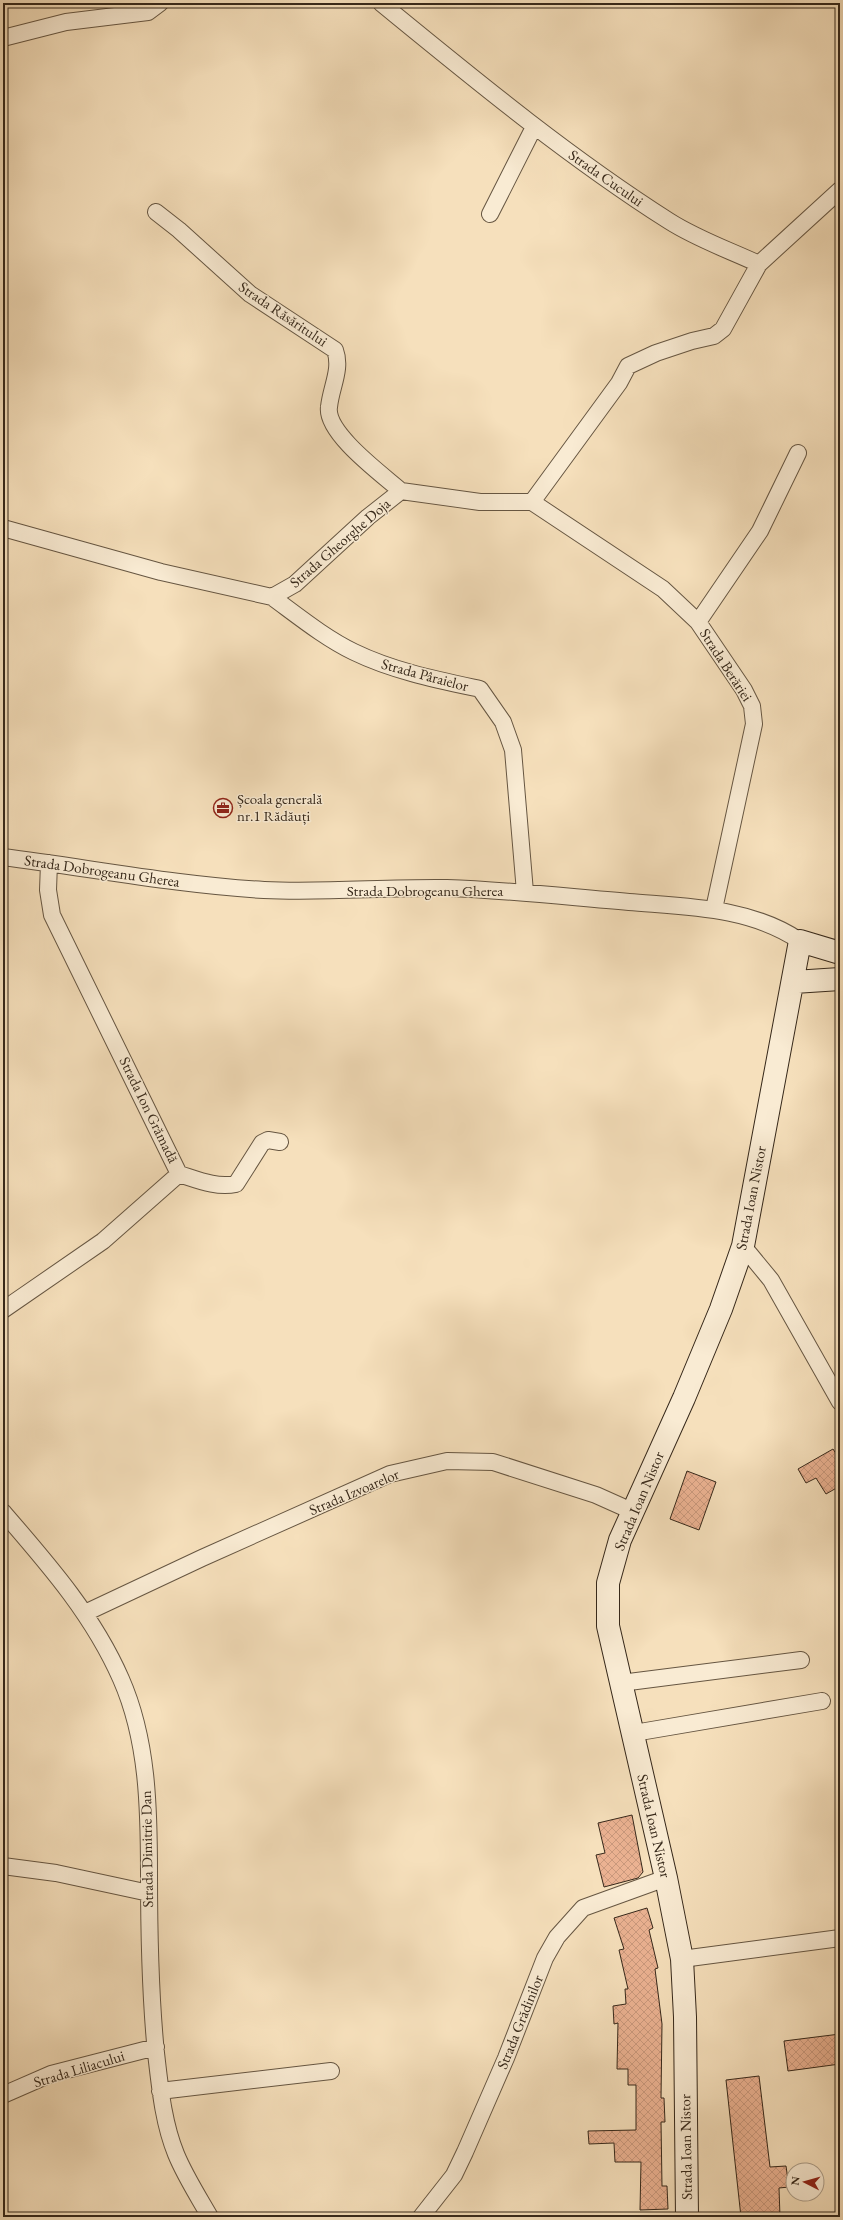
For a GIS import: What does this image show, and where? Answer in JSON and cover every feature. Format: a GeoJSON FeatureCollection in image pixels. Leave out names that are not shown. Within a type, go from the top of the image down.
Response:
{"type":"FeatureCollection","features":[{"type":"Feature","properties":{"kind":"street"},"geometry":{"type":"LineString","coordinates":[[3,38],[66,22],[148,12],[160,3]]}},
{"type":"Feature","properties":{"kind":"street","name":"Strada Cucului"},"geometry":{"type":"LineString","coordinates":[[381,3],[534,128],[669,221],[695,235],[759,264]]}},
{"type":"Feature","properties":{"kind":"street"},"geometry":{"type":"LineString","coordinates":[[490,214],[534,128]]}},
{"type":"Feature","properties":{"kind":"street"},"geometry":{"type":"LineString","coordinates":[[532,502],[619,383],[628,366],[685,343],[714,336],[723,329],[759,264],[840,190]]}},
{"type":"Feature","properties":{"kind":"street","name":"Strada Răsăritului"},"geometry":{"type":"LineString","coordinates":[[156,212],[179,230],[250,294],[335,350],[339,360],[328,408],[331,421],[344,440],[401,491]]}},
{"type":"Feature","properties":{"kind":"street"},"geometry":{"type":"LineString","coordinates":[[698,622],[760,531],[798,453]]}},
{"type":"Feature","properties":{"kind":"street","name":"Strada Gheorghe Doja"},"geometry":{"type":"LineString","coordinates":[[272,597],[295,584],[368,517],[401,491],[480,502],[532,502]]}},
{"type":"Feature","properties":{"kind":"street","name":"Strada Berăriei"},"geometry":{"type":"LineString","coordinates":[[532,502],[663,588],[698,622],[744,690],[752,706],[754,724],[714,909]]}},
{"type":"Feature","properties":{"kind":"street"},"geometry":{"type":"LineString","coordinates":[[3,528],[161,572],[272,597]]}},
{"type":"Feature","properties":{"kind":"street","name":"Strada Pâraielor"},"geometry":{"type":"LineString","coordinates":[[272,597],[304,621],[353,652],[380,663],[427,677],[480,689],[503,722],[513,750],[525,892]]}},
{"type":"Feature","properties":{"kind":"street","name":"Strada Dobrogeanu Gherea"},"geometry":{"type":"LineString","coordinates":[[3,857],[193,884],[265,890],[317,891],[440,888],[525,892],[714,909],[745,916],[784,930],[800,941],[840,953]]}},
{"type":"Feature","properties":{"kind":"street","name":"Strada Ion Grămadă"},"geometry":{"type":"LineString","coordinates":[[3,1310],[103,1241],[179,1174],[52,915],[48,890],[49,863]]}},
{"type":"Feature","properties":{"kind":"street","name":"Strada Ioan Nistor"},"geometry":{"type":"LineString","coordinates":[[687,2217],[685,2017],[682,1959],[634,1733],[608,1626],[608,1583],[620,1540],[634,1512],[721,1309],[743,1246],[794,982],[800,941]]}},
{"type":"Feature","properties":{"kind":"street"},"geometry":{"type":"LineString","coordinates":[[794,982],[840,979]]}},
{"type":"Feature","properties":{"kind":"street"},"geometry":{"type":"LineString","coordinates":[[179,1174],[207,1184],[226,1186],[236,1184],[262,1143],[268,1140],[280,1142]]}},
{"type":"Feature","properties":{"kind":"street"},"geometry":{"type":"LineString","coordinates":[[743,1246],[771,1280],[840,1402]]}},
{"type":"Feature","properties":{"kind":"street","name":"Strada Izvoarelor"},"geometry":{"type":"LineString","coordinates":[[86,1613],[390,1474],[447,1461],[492,1462],[596,1495],[634,1512]]}},
{"type":"Feature","properties":{"kind":"street","name":"Strada Dimitrie Dan"},"geometry":{"type":"LineString","coordinates":[[3,1512],[44,1558],[86,1613],[122,1679],[133,1714],[148,1797],[152,2008],[160,2091],[175,2152],[186,2176],[210,2217]]}},
{"type":"Feature","properties":{"kind":"street"},"geometry":{"type":"LineString","coordinates":[[621,1683],[801,1660]]}},
{"type":"Feature","properties":{"kind":"street"},"geometry":{"type":"LineString","coordinates":[[634,1733],[822,1701]]}},
{"type":"Feature","properties":{"kind":"street"},"geometry":{"type":"LineString","coordinates":[[3,1866],[56,1873],[149,1893]]}},
{"type":"Feature","properties":{"kind":"street","name":"Strada Grădinilor"},"geometry":{"type":"LineString","coordinates":[[421,2217],[454,2175],[506,2058],[545,1958],[557,1938],[583,1908],[666,1878]]}},
{"type":"Feature","properties":{"kind":"street"},"geometry":{"type":"LineString","coordinates":[[682,1959],[840,1938]]}},
{"type":"Feature","properties":{"kind":"street","name":"Strada Liliacului"},"geometry":{"type":"LineString","coordinates":[[3,2094],[51,2074],[156,2047]]}},
{"type":"Feature","properties":{"kind":"street"},"geometry":{"type":"LineString","coordinates":[[160,2091],[332,2071]]}},
{"type":"Feature","properties":{"kind":"building"},"geometry":{"type":"Polygon","coordinates":[[[833,1449],[840,1460],[840,1486],[826,1494],[816,1478],[806,1483],[798,1469],[833,1449]]]}},
{"type":"Feature","properties":{"kind":"building"},"geometry":{"type":"Polygon","coordinates":[[[687,1471],[716,1482],[699,1530],[670,1519],[687,1471]]]}},
{"type":"Feature","properties":{"kind":"building"},"geometry":{"type":"Polygon","coordinates":[[[632,1815],[643,1872],[638,1878],[604,1887],[596,1855],[605,1853],[598,1823],[632,1815]]]}},
{"type":"Feature","properties":{"kind":"building"},"geometry":{"type":"Polygon","coordinates":[[[647,1908],[653,1928],[649,1930],[658,1968],[655,1969],[662,2024],[661,2098],[664,2098],[665,2122],[661,2122],[662,2186],[667,2186],[668,2209],[640,2210],[641,2162],[615,2162],[614,2143],[589,2144],[588,2131],[636,2130],[636,2085],[628,2085],[628,2069],[617,2069],[618,2023],[614,2024],[613,2006],[626,2004],[625,1989],[628,1989],[619,1950],[624,1949],[614,1918],[647,1908]]]}},
{"type":"Feature","properties":{"kind":"building"},"geometry":{"type":"Polygon","coordinates":[[[840,2034],[840,2064],[788,2071],[784,2041],[840,2034]]]}},
{"type":"Feature","properties":{"kind":"building"},"geometry":{"type":"Polygon","coordinates":[[[759,2076],[770,2167],[785,2166],[785,2187],[779,2188],[780,2217],[741,2217],[726,2080],[759,2076]]]}},
{"type":"Feature","properties":{"kind":"place","name":"Școala generală nr.1 Rădăuți"},"geometry":{"type":"Point","coordinates":[223,808]}}]}
